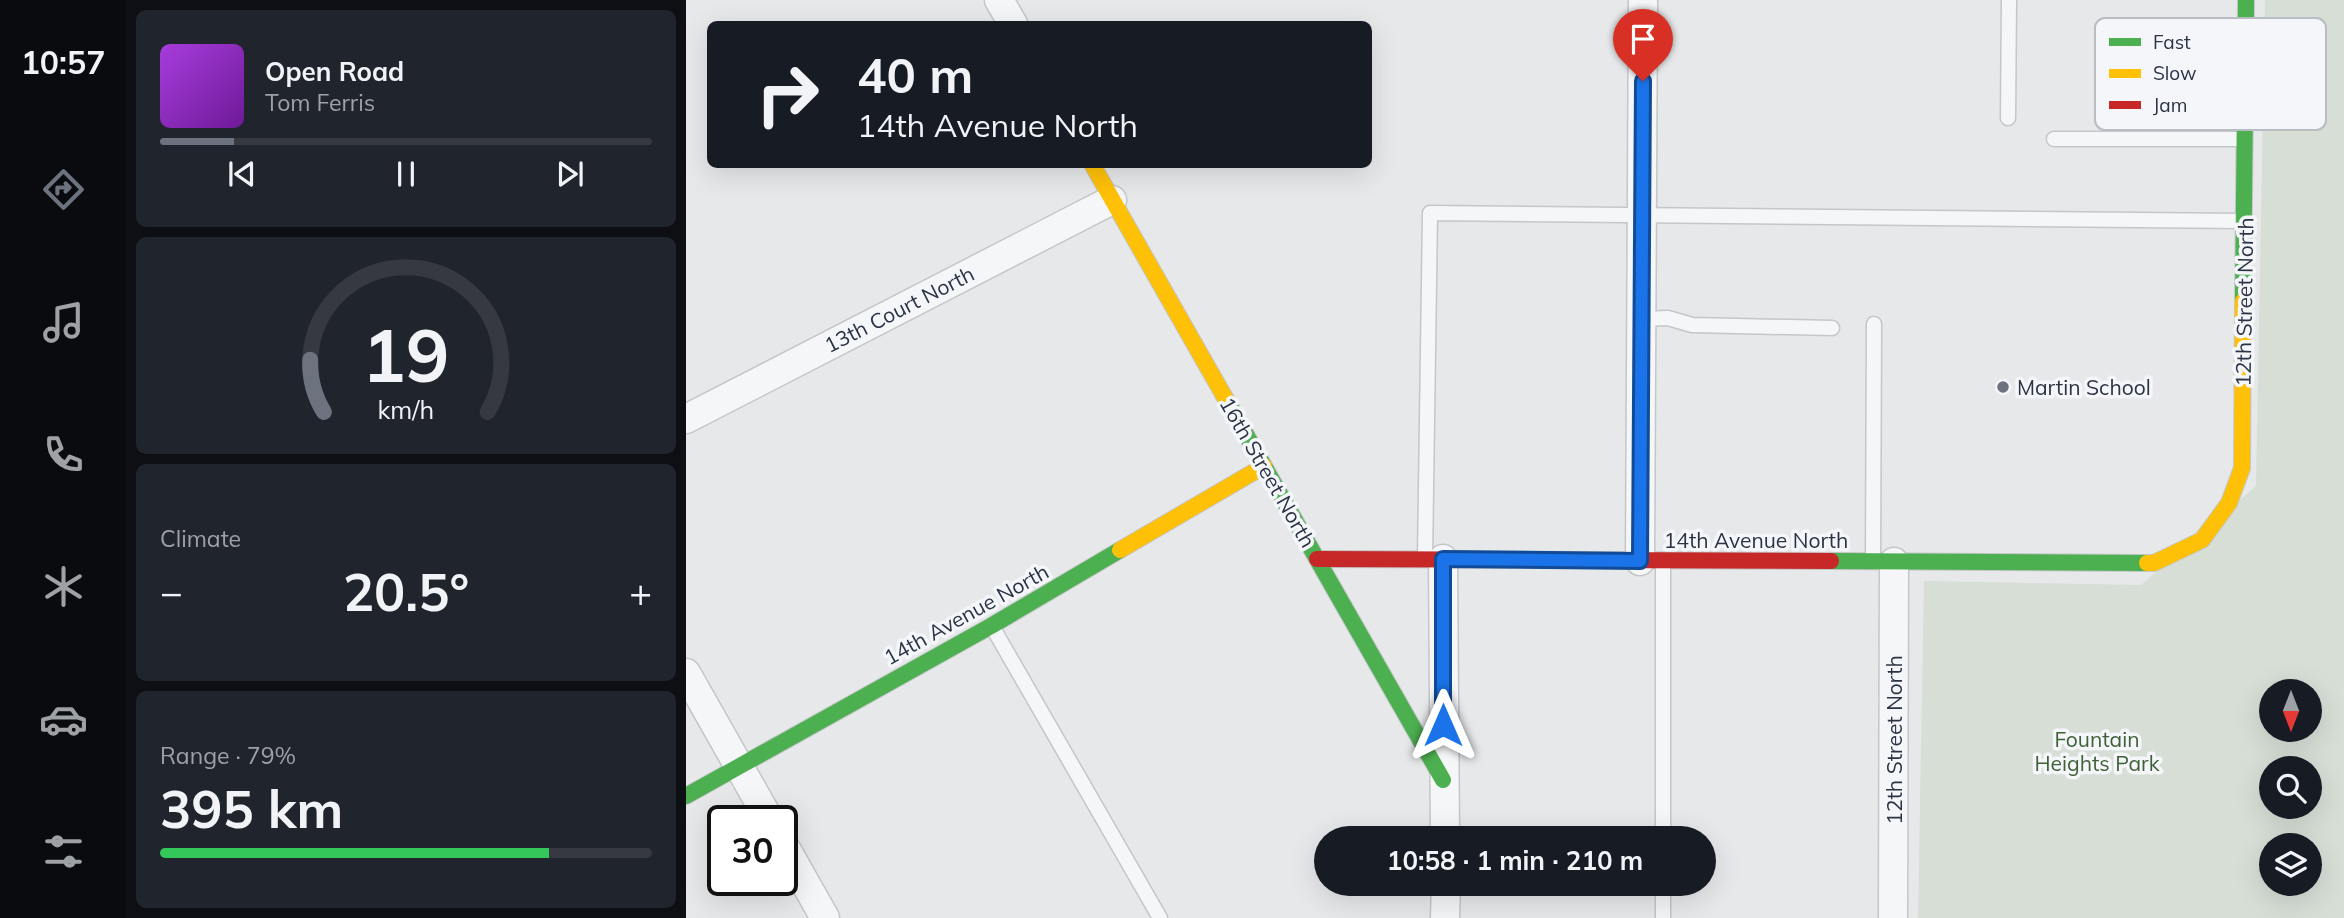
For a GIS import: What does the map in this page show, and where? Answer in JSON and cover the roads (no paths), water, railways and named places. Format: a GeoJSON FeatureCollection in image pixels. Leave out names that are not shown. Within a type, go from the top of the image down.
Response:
{"type":"FeatureCollection","features":[{"type":"Feature","properties":{"kind":"street"},"geometry":{"type":"LineString","coordinates":[[999,0],[1011,21]]}},
{"type":"Feature","properties":{"kind":"street"},"geometry":{"type":"LineString","coordinates":[[1643,0],[1642,319],[1652,561]]}},
{"type":"Feature","properties":{"kind":"street","name":"12th Street North"},"geometry":{"type":"LineString","coordinates":[[2246,0],[2246,18]]}},
{"type":"Feature","properties":{"kind":"street","name":"12th Street North"},"geometry":{"type":"LineString","coordinates":[[2154,563],[2202,540],[2229,503],[2242,468],[2245,130]]}},
{"type":"Feature","properties":{"kind":"street","name":"16th Street North"},"geometry":{"type":"LineString","coordinates":[[1094,168],[1443,780]]}},
{"type":"Feature","properties":{"kind":"street","name":"13th Court North"},"geometry":{"type":"LineString","coordinates":[[686,419],[1112,200]]}},
{"type":"Feature","properties":{"kind":"street","name":"14th Avenue North"},"geometry":{"type":"LineString","coordinates":[[686,796],[991,625],[1264,466]]}},
{"type":"Feature","properties":{"kind":"street","name":"14th Avenue North"},"geometry":{"type":"LineString","coordinates":[[1317,559],[2154,563]]}},
{"type":"Feature","properties":{"kind":"street","name":"16th Street North"},"geometry":{"type":"LineString","coordinates":[[1434,559],[1445,826]]}},
{"type":"Feature","properties":{"kind":"street","name":"12th Street North"},"geometry":{"type":"LineString","coordinates":[[1884,562],[1893,918]]}},
{"type":"Feature","properties":{"kind":"street"},"geometry":{"type":"LineString","coordinates":[[686,673],[761,805]]}},
{"type":"Feature","properties":{"kind":"street"},"geometry":{"type":"LineString","coordinates":[[798,870],[825,918]]}},
{"type":"Feature","properties":{"kind":"street"},"geometry":{"type":"LineString","coordinates":[[1446,896],[1446,918]]}},
{"type":"Feature","properties":{"kind":"lane"},"geometry":{"type":"LineString","coordinates":[[2008,118],[2010,0]]}},
{"type":"Feature","properties":{"kind":"lane"},"geometry":{"type":"LineString","coordinates":[[2054,139],[2245,139]]}},
{"type":"Feature","properties":{"kind":"lane"},"geometry":{"type":"LineString","coordinates":[[1434,559],[1430,213],[2244,221]]}},
{"type":"Feature","properties":{"kind":"lane"},"geometry":{"type":"LineString","coordinates":[[1642,319],[1668,318],[1692,325],[1832,328]]}},
{"type":"Feature","properties":{"kind":"lane"},"geometry":{"type":"LineString","coordinates":[[1874,324],[1884,562]]}},
{"type":"Feature","properties":{"kind":"lane"},"geometry":{"type":"LineString","coordinates":[[1652,561],[1663,826]]}},
{"type":"Feature","properties":{"kind":"lane"},"geometry":{"type":"LineString","coordinates":[[991,625],[1160,918]]}},
{"type":"Feature","properties":{"kind":"lane"},"geometry":{"type":"LineString","coordinates":[[1662,918],[1663,896]]}},
{"type":"Feature","properties":{"kind":"place","name":"Martin School"},"geometry":{"type":"Point","coordinates":[2003,387]}},
{"type":"Feature","properties":{"kind":"park label","name":"Fountain Heights Park"},"geometry":{"type":"Point","coordinates":[2097,751]}}]}
